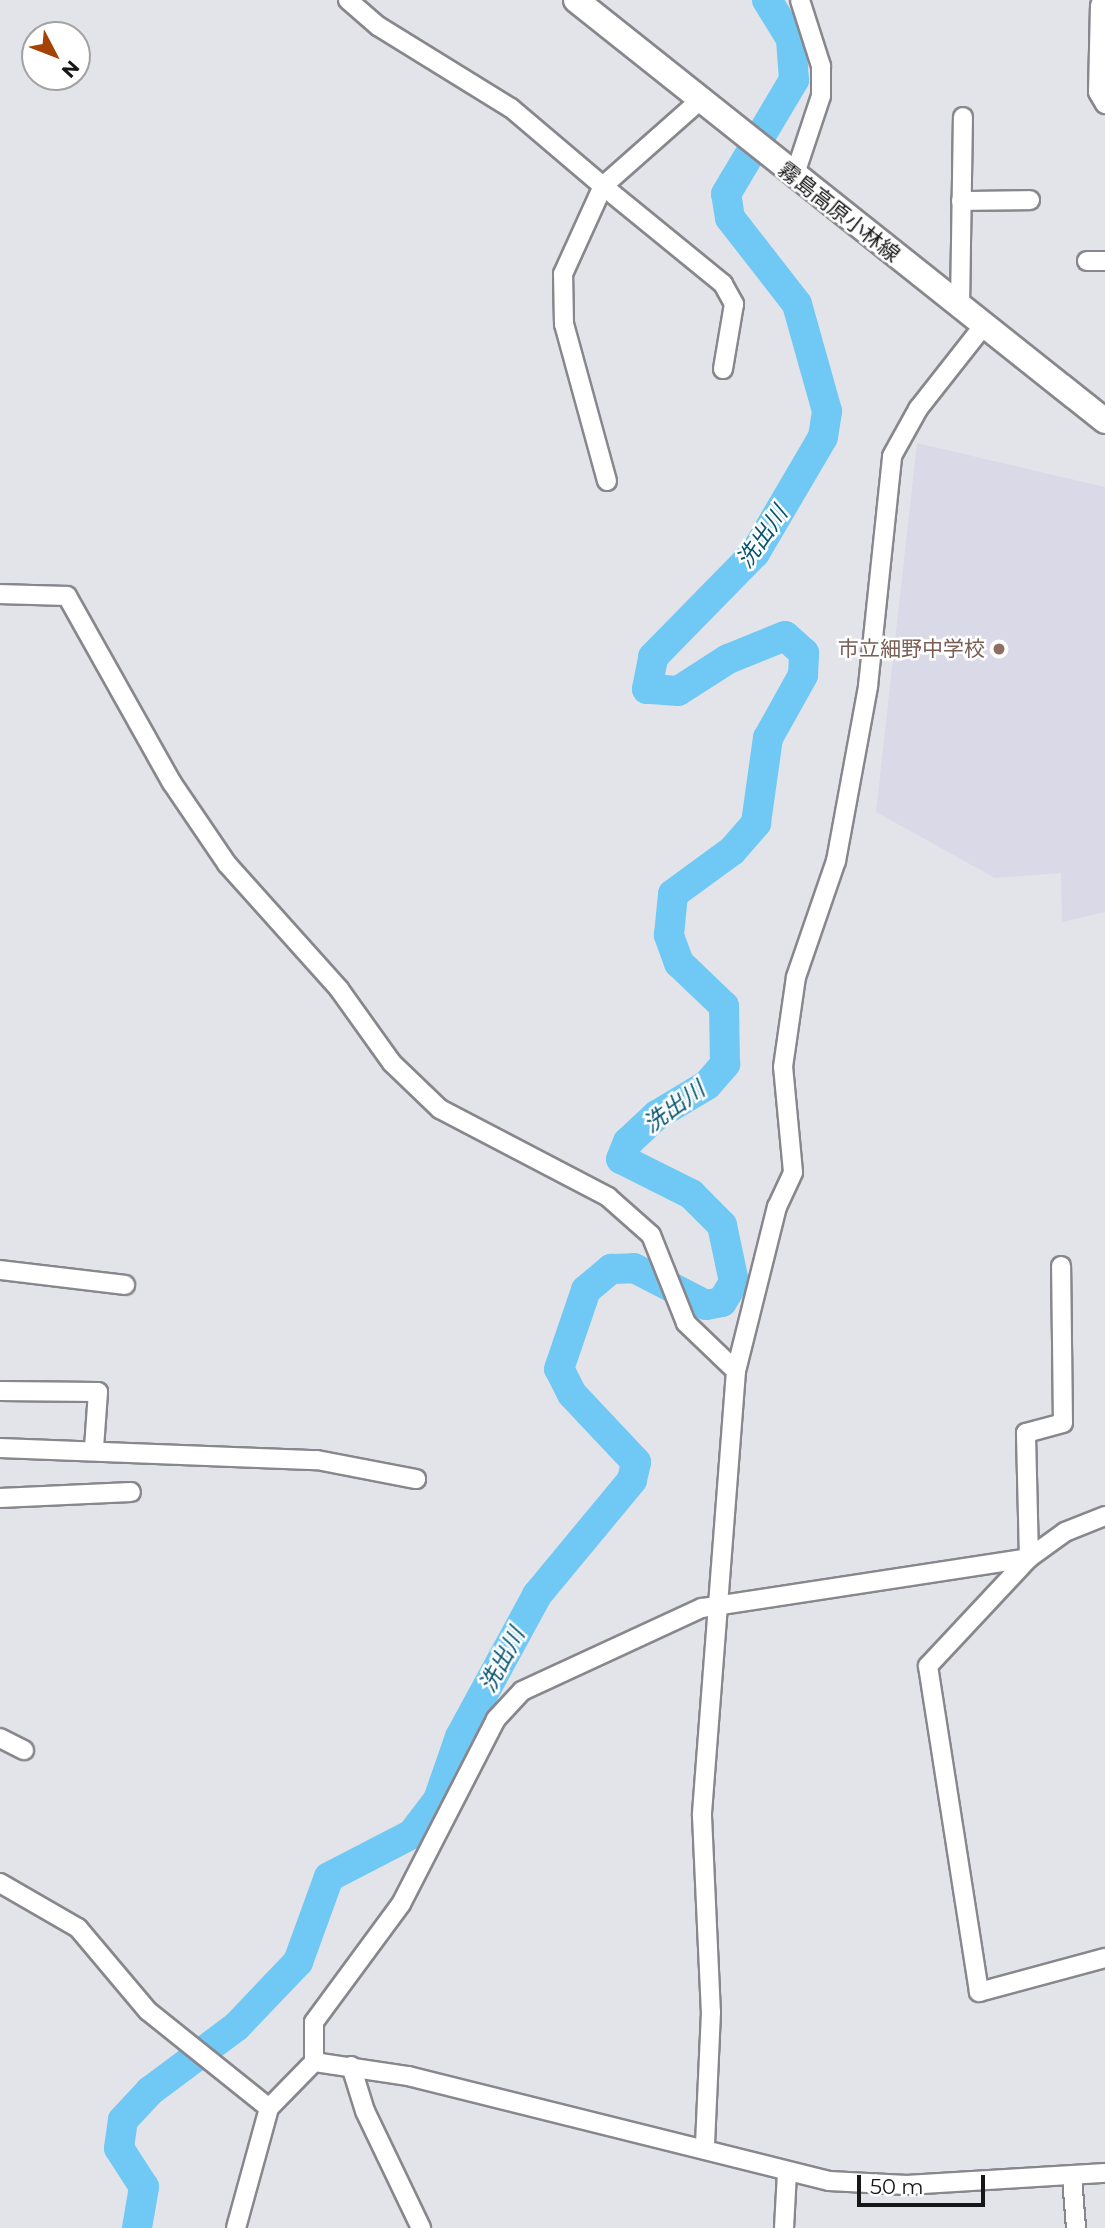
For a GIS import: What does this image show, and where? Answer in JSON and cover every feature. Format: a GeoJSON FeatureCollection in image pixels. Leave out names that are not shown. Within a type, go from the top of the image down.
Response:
{"type":"FeatureCollection","features":[{"type":"Feature","properties":{"kind":"main road","name":"霧島高原小林線"},"geometry":{"type":"LineString","coordinates":[[576,0],[702,103],[1105,421]]}},
{"type":"Feature","properties":{"kind":"street"},"geometry":{"type":"LineString","coordinates":[[348,0],[378,26],[511,108],[723,284],[734,304],[723,369]]}},
{"type":"Feature","properties":{"kind":"street"},"geometry":{"type":"LineString","coordinates":[[789,172],[821,96],[821,66],[800,0]]}},
{"type":"Feature","properties":{"kind":"street"},"geometry":{"type":"LineString","coordinates":[[1100,5],[1098,92],[1105,104]]}},
{"type":"Feature","properties":{"kind":"street"},"geometry":{"type":"LineString","coordinates":[[607,481],[564,324],[563,286],[603,186],[702,103]]}},
{"type":"Feature","properties":{"kind":"street"},"geometry":{"type":"LineString","coordinates":[[960,306],[962,117]]}},
{"type":"Feature","properties":{"kind":"street"},"geometry":{"type":"LineString","coordinates":[[961,201],[1030,200]]}},
{"type":"Feature","properties":{"kind":"street"},"geometry":{"type":"LineString","coordinates":[[705,2146],[711,2012],[702,1816],[716,1606],[736,1371],[776,1207],[793,1172],[785,1054],[796,977],[836,861],[868,686],[892,456],[918,410],[984,325]]}},
{"type":"Feature","properties":{"kind":"street"},"geometry":{"type":"LineString","coordinates":[[0,594],[66,596],[172,783],[227,864],[339,989],[392,1063],[440,1109],[608,1197],[651,1235],[686,1323],[736,1371]]}},
{"type":"Feature","properties":{"kind":"street"},"geometry":{"type":"LineString","coordinates":[[1029,1558],[1026,1433],[1063,1423],[1061,1266]]}},
{"type":"Feature","properties":{"kind":"street"},"geometry":{"type":"LineString","coordinates":[[0,1270],[125,1285]]}},
{"type":"Feature","properties":{"kind":"street"},"geometry":{"type":"LineString","coordinates":[[0,1391],[98,1392],[94,1448]]}},
{"type":"Feature","properties":{"kind":"street"},"geometry":{"type":"LineString","coordinates":[[0,1448],[94,1448],[317,1460],[416,1479]]}},
{"type":"Feature","properties":{"kind":"street"},"geometry":{"type":"LineString","coordinates":[[0,1498],[131,1492]]}},
{"type":"Feature","properties":{"kind":"street"},"geometry":{"type":"LineString","coordinates":[[1105,1516],[1065,1532],[1029,1558],[928,1667],[979,1992],[1105,1958]]}},
{"type":"Feature","properties":{"kind":"street"},"geometry":{"type":"LineString","coordinates":[[236,2228],[269,2108],[314,2063],[314,2022],[401,1904],[496,1719],[522,1691],[594,1653],[671,1618],[716,1606],[1029,1558]]}},
{"type":"Feature","properties":{"kind":"street"},"geometry":{"type":"LineString","coordinates":[[0,1738],[24,1750]]}},
{"type":"Feature","properties":{"kind":"street"},"geometry":{"type":"LineString","coordinates":[[0,1884],[78,1928],[171,2031],[269,2108]]}},
{"type":"Feature","properties":{"kind":"street"},"geometry":{"type":"LineString","coordinates":[[314,2063],[351,2066],[705,2146],[787,2173],[894,2185],[1072,2177],[1105,2173]]}},
{"type":"Feature","properties":{"kind":"street"},"geometry":{"type":"LineString","coordinates":[[351,2066],[365,2111],[421,2228]]}},
{"type":"Feature","properties":{"kind":"street"},"geometry":{"type":"LineString","coordinates":[[784,2228],[787,2173]]}},
{"type":"Feature","properties":{"kind":"street"},"geometry":{"type":"LineString","coordinates":[[1072,2177],[1076,2228]]}},
{"type":"Feature","properties":{"kind":"shaded area","name":"市立細野中学校"},"geometry":{"type":"Polygon","coordinates":[[[917,443],[1105,487],[1105,912],[1062,922],[1061,873],[995,878],[876,812],[917,443]]]}},
{"type":"Feature","properties":{"kind":"waterway","name":"洗出川"},"geometry":{"type":"LineString","coordinates":[[137,2228],[144,2187],[119,2148],[123,2120],[150,2091],[236,2027],[298,1962],[329,1877],[412,1834],[438,1800],[460,1737],[537,1595],[632,1480],[636,1462],[572,1394],[559,1369],[586,1290],[611,1269],[634,1268],[706,1305],[722,1302],[734,1282],[722,1225],[691,1194],[621,1159],[628,1142],[657,1115],[707,1085],[725,1064],[724,1006],[679,963],[669,935],[673,894],[732,851],[756,823],[768,738],[803,675],[804,653],[785,636],[728,659],[678,691],[647,689],[653,657],[755,553],[823,437],[827,411],[797,304],[730,218],[726,194],[794,80],[791,39],[767,0]]}},
{"type":"Feature","properties":{"kind":"place","name":"市立細野中学校"},"geometry":{"type":"Point","coordinates":[999,649]}}]}
